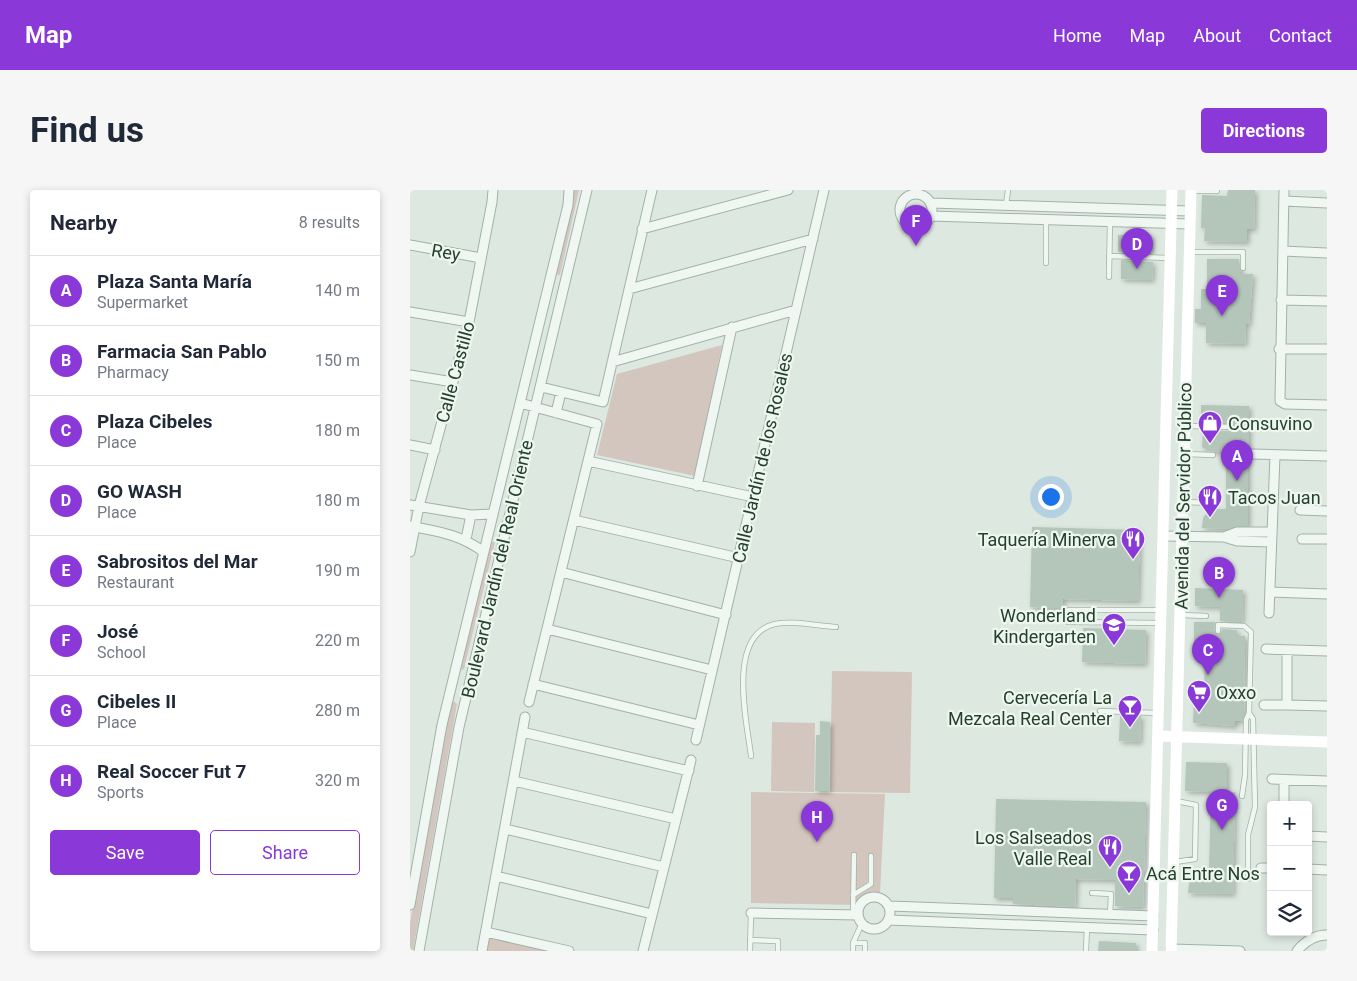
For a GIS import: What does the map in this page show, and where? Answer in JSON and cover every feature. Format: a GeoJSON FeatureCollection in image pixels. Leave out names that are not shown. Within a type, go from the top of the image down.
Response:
{"type":"FeatureCollection","features":[{"type":"Feature","properties":{"kind":"street","name":"Calle Castillo"},"geometry":{"type":"LineString","coordinates":[[410,552],[415,506],[435,450],[469,322],[492,202],[492,190]]}},
{"type":"Feature","properties":{"kind":"street","name":"Boulevard Jardín del Real Oriente"},"geometry":{"type":"LineString","coordinates":[[410,905],[442,725],[551,276],[569,190]]}},
{"type":"Feature","properties":{"kind":"street","name":"Boulevard Jardín del Real Oriente"},"geometry":{"type":"LineString","coordinates":[[420,951],[468,690],[587,190]]}},
{"type":"Feature","properties":{"kind":"street"},"geometry":{"type":"LineString","coordinates":[[541,387],[603,402],[652,190]]}},
{"type":"Feature","properties":{"kind":"street"},"geometry":{"type":"LineString","coordinates":[[642,230],[788,190]]}},
{"type":"Feature","properties":{"kind":"street","name":"Calle Jardín de los Rosales"},"geometry":{"type":"LineString","coordinates":[[696,740],[824,190]]}},
{"type":"Feature","properties":{"kind":"street","name":"Avenida del Servidor Público"},"geometry":{"type":"LineString","coordinates":[[1152,951],[1172,190]]}},
{"type":"Feature","properties":{"kind":"street","name":"Avenida del Servidor Público"},"geometry":{"type":"LineString","coordinates":[[1171,950],[1191,190]]}},
{"type":"Feature","properties":{"kind":"street"},"geometry":{"type":"LineString","coordinates":[[1284,190],[1279,349],[1281,403],[1327,405]]}},
{"type":"Feature","properties":{"kind":"street"},"geometry":{"type":"LineString","coordinates":[[928,196],[931,216],[927,222],[913,226],[901,217],[901,203],[913,192],[928,196],[1006,205],[1190,211]]}},
{"type":"Feature","properties":{"kind":"street"},"geometry":{"type":"LineString","coordinates":[[1284,201],[1327,203]]}},
{"type":"Feature","properties":{"kind":"street"},"geometry":{"type":"LineString","coordinates":[[931,216],[1190,224]]}},
{"type":"Feature","properties":{"kind":"street"},"geometry":{"type":"LineString","coordinates":[[629,289],[813,239]]}},
{"type":"Feature","properties":{"kind":"street","name":"Rey"},"geometry":{"type":"LineString","coordinates":[[410,245],[481,258]]}},
{"type":"Feature","properties":{"kind":"street"},"geometry":{"type":"LineString","coordinates":[[1283,251],[1327,253]]}},
{"type":"Feature","properties":{"kind":"street"},"geometry":{"type":"LineString","coordinates":[[551,276],[566,280]]}},
{"type":"Feature","properties":{"kind":"street"},"geometry":{"type":"LineString","coordinates":[[1281,300],[1327,301]]}},
{"type":"Feature","properties":{"kind":"street"},"geometry":{"type":"LineString","coordinates":[[612,362],[796,310]]}},
{"type":"Feature","properties":{"kind":"street"},"geometry":{"type":"LineString","coordinates":[[410,312],[469,322]]}},
{"type":"Feature","properties":{"kind":"street"},"geometry":{"type":"LineString","coordinates":[[697,486],[732,327]]}},
{"type":"Feature","properties":{"kind":"street"},"geometry":{"type":"LineString","coordinates":[[1279,349],[1327,350]]}},
{"type":"Feature","properties":{"kind":"street"},"geometry":{"type":"LineString","coordinates":[[410,375],[453,382]]}},
{"type":"Feature","properties":{"kind":"street"},"geometry":{"type":"LineString","coordinates":[[556,413],[561,392]]}},
{"type":"Feature","properties":{"kind":"street"},"geometry":{"type":"LineString","coordinates":[[520,403],[597,424],[529,702]]}},
{"type":"Feature","properties":{"kind":"street"},"geometry":{"type":"LineString","coordinates":[[410,444],[435,450]]}},
{"type":"Feature","properties":{"kind":"street"},"geometry":{"type":"LineString","coordinates":[[1251,454],[1327,456]]}},
{"type":"Feature","properties":{"kind":"street"},"geometry":{"type":"LineString","coordinates":[[1268,613],[1275,455]]}},
{"type":"Feature","properties":{"kind":"street"},"geometry":{"type":"LineString","coordinates":[[588,461],[753,497]]}},
{"type":"Feature","properties":{"kind":"street"},"geometry":{"type":"LineString","coordinates":[[415,506],[471,514],[492,514]]}},
{"type":"Feature","properties":{"kind":"street"},"geometry":{"type":"LineString","coordinates":[[1300,510],[1327,511]]}},
{"type":"Feature","properties":{"kind":"street"},"geometry":{"type":"LineString","coordinates":[[466,539],[471,514]]}},
{"type":"Feature","properties":{"kind":"street"},"geometry":{"type":"LineString","coordinates":[[574,520],[739,558]]}},
{"type":"Feature","properties":{"kind":"street"},"geometry":{"type":"LineString","coordinates":[[412,527],[454,534],[466,539],[484,552]]}},
{"type":"Feature","properties":{"kind":"street"},"geometry":{"type":"LineString","coordinates":[[1224,537],[1237,532],[1272,532]]}},
{"type":"Feature","properties":{"kind":"street"},"geometry":{"type":"LineString","coordinates":[[1163,536],[1224,537],[1237,541],[1271,542]]}},
{"type":"Feature","properties":{"kind":"street"},"geometry":{"type":"LineString","coordinates":[[1302,539],[1327,539]]}},
{"type":"Feature","properties":{"kind":"street"},"geometry":{"type":"LineString","coordinates":[[561,572],[726,615]]}},
{"type":"Feature","properties":{"kind":"street"},"geometry":{"type":"LineString","coordinates":[[1270,592],[1327,594]]}},
{"type":"Feature","properties":{"kind":"street"},"geometry":{"type":"LineString","coordinates":[[547,629],[712,670]]}},
{"type":"Feature","properties":{"kind":"street"},"geometry":{"type":"LineString","coordinates":[[1266,649],[1327,652]]}},
{"type":"Feature","properties":{"kind":"street"},"geometry":{"type":"LineString","coordinates":[[1287,650],[1287,705]]}},
{"type":"Feature","properties":{"kind":"street"},"geometry":{"type":"LineString","coordinates":[[534,684],[699,725]]}},
{"type":"Feature","properties":{"kind":"street"},"geometry":{"type":"LineString","coordinates":[[452,686],[468,690]]}},
{"type":"Feature","properties":{"kind":"street"},"geometry":{"type":"LineString","coordinates":[[1264,705],[1327,706]]}},
{"type":"Feature","properties":{"kind":"street"},"geometry":{"type":"LineString","coordinates":[[482,951],[525,716]]}},
{"type":"Feature","properties":{"kind":"street"},"geometry":{"type":"LineString","coordinates":[[522,732],[689,771]]}},
{"type":"Feature","properties":{"kind":"street"},"geometry":{"type":"LineString","coordinates":[[1158,736],[1327,742]]}},
{"type":"Feature","properties":{"kind":"street"},"geometry":{"type":"LineString","coordinates":[[643,951],[691,760]]}},
{"type":"Feature","properties":{"kind":"street"},"geometry":{"type":"LineString","coordinates":[[1272,779],[1327,781]]}},
{"type":"Feature","properties":{"kind":"street"},"geometry":{"type":"LineString","coordinates":[[1284,780],[1284,801]]}},
{"type":"Feature","properties":{"kind":"street"},"geometry":{"type":"LineString","coordinates":[[514,781],[676,819]]}},
{"type":"Feature","properties":{"kind":"street"},"geometry":{"type":"LineString","coordinates":[[505,829],[664,866]]}},
{"type":"Feature","properties":{"kind":"street"},"geometry":{"type":"LineString","coordinates":[[1312,836],[1327,836]]}},
{"type":"Feature","properties":{"kind":"street"},"geometry":{"type":"LineString","coordinates":[[1260,868],[1267,868]]}},
{"type":"Feature","properties":{"kind":"street"},"geometry":{"type":"LineString","coordinates":[[1312,869],[1327,870]]}},
{"type":"Feature","properties":{"kind":"street"},"geometry":{"type":"LineString","coordinates":[[496,876],[652,914]]}},
{"type":"Feature","properties":{"kind":"street"},"geometry":{"type":"LineString","coordinates":[[858,918],[860,906],[870,897],[884,899],[890,906],[890,920]]}},
{"type":"Feature","properties":{"kind":"street"},"geometry":{"type":"LineString","coordinates":[[890,906],[1153,916]]}},
{"type":"Feature","properties":{"kind":"street"},"geometry":{"type":"LineString","coordinates":[[751,913],[858,918],[870,928],[879,929],[890,920],[1153,930]]}},
{"type":"Feature","properties":{"kind":"street"},"geometry":{"type":"LineString","coordinates":[[486,932],[569,951]]}},
{"type":"Feature","properties":{"kind":"street"},"geometry":{"type":"LineString","coordinates":[[1297,951],[1306,941],[1321,935],[1327,935]]}},
{"type":"Feature","properties":{"kind":"street"},"geometry":{"type":"LineString","coordinates":[[1171,950],[1240,951]]}},
{"type":"Feature","properties":{"kind":"lane"},"geometry":{"type":"LineString","coordinates":[[1006,205],[1008,190]]}},
{"type":"Feature","properties":{"kind":"lane"},"geometry":{"type":"LineString","coordinates":[[1191,190],[1217,191]]}},
{"type":"Feature","properties":{"kind":"lane"},"geometry":{"type":"LineString","coordinates":[[1046,220],[1046,263]]}},
{"type":"Feature","properties":{"kind":"lane"},"geometry":{"type":"LineString","coordinates":[[1109,277],[1110,222]]}},
{"type":"Feature","properties":{"kind":"lane"},"geometry":{"type":"LineString","coordinates":[[1189,252],[1243,252],[1243,268]]}},
{"type":"Feature","properties":{"kind":"lane"},"geometry":{"type":"LineString","coordinates":[[1109,256],[1170,258]]}},
{"type":"Feature","properties":{"kind":"lane"},"geometry":{"type":"LineString","coordinates":[[1185,426],[1230,427]]}},
{"type":"Feature","properties":{"kind":"lane"},"geometry":{"type":"LineString","coordinates":[[1184,454],[1213,454]]}},
{"type":"Feature","properties":{"kind":"lane"},"geometry":{"type":"LineString","coordinates":[[1183,502],[1213,503]]}},
{"type":"Feature","properties":{"kind":"lane"},"geometry":{"type":"LineString","coordinates":[[1161,610],[1069,610],[1068,622],[1161,623]]}},
{"type":"Feature","properties":{"kind":"lane"},"geometry":{"type":"LineString","coordinates":[[1180,615],[1206,616]]}},
{"type":"Feature","properties":{"kind":"lane"},"geometry":{"type":"LineString","coordinates":[[752,756],[741,690],[744,665],[753,637],[768,626],[781,623],[836,627]]}},
{"type":"Feature","properties":{"kind":"lane"},"geometry":{"type":"LineString","coordinates":[[1218,631],[1218,625],[1244,626],[1250,632],[1249,713],[1246,720],[1256,777],[1255,807],[1248,835],[1248,878]]}},
{"type":"Feature","properties":{"kind":"lane"},"geometry":{"type":"LineString","coordinates":[[1100,711],[1158,713]]}},
{"type":"Feature","properties":{"kind":"lane"},"geometry":{"type":"LineString","coordinates":[[1242,796],[1253,719],[1249,713]]}},
{"type":"Feature","properties":{"kind":"lane"},"geometry":{"type":"LineString","coordinates":[[1246,775],[1256,777]]}},
{"type":"Feature","properties":{"kind":"lane"},"geometry":{"type":"LineString","coordinates":[[1174,863],[1194,859],[1196,805],[1175,801]]}},
{"type":"Feature","properties":{"kind":"lane"},"geometry":{"type":"LineString","coordinates":[[853,951],[858,918],[853,896],[854,856]]}},
{"type":"Feature","properties":{"kind":"lane"},"geometry":{"type":"LineString","coordinates":[[853,896],[871,884],[871,856]]}},
{"type":"Feature","properties":{"kind":"lane"},"geometry":{"type":"LineString","coordinates":[[1092,893],[1111,894],[1110,915]]}},
{"type":"Feature","properties":{"kind":"lane"},"geometry":{"type":"LineString","coordinates":[[1013,911],[1013,924]]}},
{"type":"Feature","properties":{"kind":"lane"},"geometry":{"type":"LineString","coordinates":[[750,951],[751,913]]}},
{"type":"Feature","properties":{"kind":"lane"},"geometry":{"type":"LineString","coordinates":[[1086,951],[1087,927]]}},
{"type":"Feature","properties":{"kind":"lane"},"geometry":{"type":"LineString","coordinates":[[750,940],[778,941],[778,951]]}},
{"type":"Feature","properties":{"kind":"lane"},"geometry":{"type":"LineString","coordinates":[[853,943],[865,943],[865,951]]}},
{"type":"Feature","properties":{"kind":"shaded area"},"geometry":{"type":"Polygon","coordinates":[[[570,190],[579,190],[560,275],[553,274],[570,190]]]}},
{"type":"Feature","properties":{"kind":"shaded area"},"geometry":{"type":"Polygon","coordinates":[[[722,345],[695,476],[597,455],[617,374],[722,345]]]}},
{"type":"Feature","properties":{"kind":"shaded area"},"geometry":{"type":"Polygon","coordinates":[[[488,542],[495,542],[464,669],[461,670],[488,542]]]}},
{"type":"Feature","properties":{"kind":"shaded area"},"geometry":{"type":"Polygon","coordinates":[[[832,671],[912,672],[910,793],[830,792],[832,671]]]}},
{"type":"Feature","properties":{"kind":"shaded area"},"geometry":{"type":"Polygon","coordinates":[[[453,701],[457,704],[413,951],[410,951],[410,923],[449,705],[453,701]]]}},
{"type":"Feature","properties":{"kind":"shaded area"},"geometry":{"type":"Polygon","coordinates":[[[772,722],[815,723],[814,792],[771,791],[772,722]]]}},
{"type":"Feature","properties":{"kind":"shaded area"},"geometry":{"type":"Polygon","coordinates":[[[751,792],[885,794],[880,893],[866,894],[857,905],[751,903],[751,792]]]}},
{"type":"Feature","properties":{"kind":"shaded area"},"geometry":{"type":"Polygon","coordinates":[[[489,937],[549,951],[486,951],[489,937]]]}},
{"type":"Feature","properties":{"kind":"building"},"geometry":{"type":"Polygon","coordinates":[[[1228,190],[1255,190],[1254,229],[1247,229],[1247,242],[1204,241],[1205,228],[1201,228],[1202,195],[1227,196],[1228,190]]]}},
{"type":"Feature","properties":{"kind":"building"},"geometry":{"type":"Polygon","coordinates":[[[1118,235],[1152,235],[1151,253],[1118,252],[1118,235]]]}},
{"type":"Feature","properties":{"kind":"building"},"geometry":{"type":"Polygon","coordinates":[[[1207,259],[1239,259],[1241,274],[1253,274],[1249,324],[1246,324],[1245,344],[1206,343],[1206,323],[1195,323],[1195,309],[1201,309],[1201,289],[1207,289],[1207,259]]]}},
{"type":"Feature","properties":{"kind":"building"},"geometry":{"type":"Polygon","coordinates":[[[1121,260],[1153,262],[1152,280],[1121,279],[1121,260]]]}},
{"type":"Feature","properties":{"kind":"building"},"geometry":{"type":"Polygon","coordinates":[[[1201,405],[1249,406],[1249,448],[1245,454],[1248,460],[1248,526],[1228,529],[1202,528],[1203,518],[1209,509],[1226,509],[1226,452],[1208,451],[1202,447],[1203,430],[1230,431],[1234,427],[1230,423],[1201,422],[1201,405]]]}},
{"type":"Feature","properties":{"kind":"building"},"geometry":{"type":"Polygon","coordinates":[[[1032,527],[1140,530],[1138,601],[1063,599],[1062,608],[1030,607],[1032,527]]]}},
{"type":"Feature","properties":{"kind":"building"},"geometry":{"type":"Polygon","coordinates":[[[1195,588],[1243,590],[1242,622],[1220,621],[1220,607],[1195,606],[1195,588]]]}},
{"type":"Feature","properties":{"kind":"building"},"geometry":{"type":"Polygon","coordinates":[[[1194,622],[1215,622],[1214,631],[1218,635],[1222,629],[1237,630],[1237,636],[1245,636],[1244,714],[1242,721],[1235,721],[1235,726],[1193,723],[1194,703],[1204,703],[1205,647],[1194,647],[1194,622]]]}},
{"type":"Feature","properties":{"kind":"building","name":"Wonderland Kindergarten"},"geometry":{"type":"Polygon","coordinates":[[[1083,628],[1146,630],[1145,664],[1082,662],[1083,628]]]}},
{"type":"Feature","properties":{"kind":"building","name":"Cervecería La Mezcala Real Center"},"geometry":{"type":"Polygon","coordinates":[[[1120,716],[1141,716],[1140,742],[1119,741],[1120,716]]]}},
{"type":"Feature","properties":{"kind":"building"},"geometry":{"type":"Polygon","coordinates":[[[820,721],[830,722],[829,791],[815,791],[816,735],[820,735],[820,721]]]}},
{"type":"Feature","properties":{"kind":"building"},"geometry":{"type":"Polygon","coordinates":[[[1186,762],[1227,763],[1227,792],[1235,792],[1233,894],[1188,893],[1191,868],[1209,869],[1211,792],[1185,791],[1186,762]]]}},
{"type":"Feature","properties":{"kind":"building"},"geometry":{"type":"Polygon","coordinates":[[[996,799],[1146,802],[1143,907],[1115,906],[1115,880],[1076,879],[1075,907],[1013,904],[1013,898],[994,898],[996,799]]]}},
{"type":"Feature","properties":{"kind":"building"},"geometry":{"type":"Polygon","coordinates":[[[1099,941],[1136,943],[1136,951],[1098,951],[1099,941]]]}},
{"type":"Feature","properties":{"kind":"place","name":"José"},"geometry":{"type":"Point","coordinates":[916,246]}},
{"type":"Feature","properties":{"kind":"place","name":"GO WASH"},"geometry":{"type":"Point","coordinates":[1137,269]}},
{"type":"Feature","properties":{"kind":"place","name":"Sabrositos del Mar"},"geometry":{"type":"Point","coordinates":[1222,316]}},
{"type":"Feature","properties":{"kind":"place","name":"Consuvino"},"geometry":{"type":"Point","coordinates":[1210,444]}},
{"type":"Feature","properties":{"kind":"place","name":"Plaza Santa María"},"geometry":{"type":"Point","coordinates":[1237,481]}},
{"type":"Feature","properties":{"kind":"place","name":"Tacos Juan"},"geometry":{"type":"Point","coordinates":[1210,518]}},
{"type":"Feature","properties":{"kind":"place","name":"Taquería Minerva"},"geometry":{"type":"Point","coordinates":[1133,560]}},
{"type":"Feature","properties":{"kind":"place","name":"Farmacia San Pablo"},"geometry":{"type":"Point","coordinates":[1219,598]}},
{"type":"Feature","properties":{"kind":"place","name":"Wonderland Kindergarten"},"geometry":{"type":"Point","coordinates":[1114,646]}},
{"type":"Feature","properties":{"kind":"place","name":"Plaza Cibeles"},"geometry":{"type":"Point","coordinates":[1208,675]}},
{"type":"Feature","properties":{"kind":"place","name":"Oxxo"},"geometry":{"type":"Point","coordinates":[1199,713]}},
{"type":"Feature","properties":{"kind":"place","name":"Cervecería La Mezcala Real Center"},"geometry":{"type":"Point","coordinates":[1130,728]}},
{"type":"Feature","properties":{"kind":"place","name":"Cibeles II"},"geometry":{"type":"Point","coordinates":[1222,830]}},
{"type":"Feature","properties":{"kind":"place","name":"Real Soccer Fut 7"},"geometry":{"type":"Point","coordinates":[817,842]}},
{"type":"Feature","properties":{"kind":"place","name":"Los Salseados Valle Real"},"geometry":{"type":"Point","coordinates":[1110,868]}},
{"type":"Feature","properties":{"kind":"place","name":"Acá Entre Nos"},"geometry":{"type":"Point","coordinates":[1129,894]}}]}
